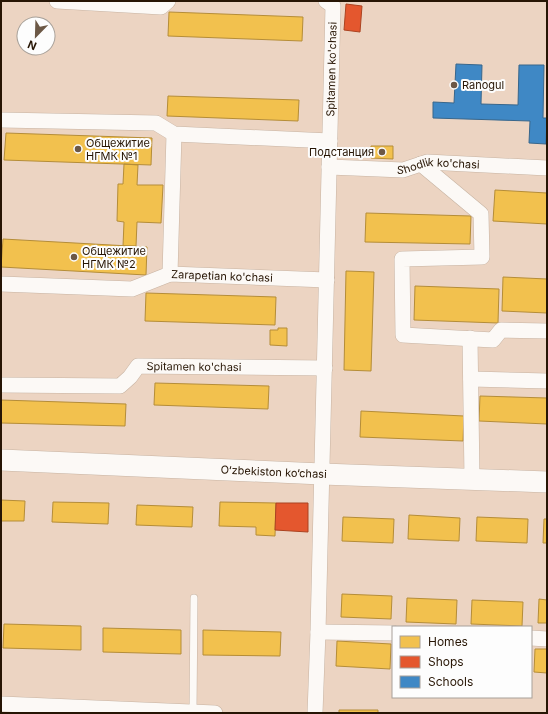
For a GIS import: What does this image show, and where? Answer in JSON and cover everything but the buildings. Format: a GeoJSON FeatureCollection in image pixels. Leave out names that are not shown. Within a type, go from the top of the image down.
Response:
{"type":"FeatureCollection","features":[{"type":"Feature","properties":{"kind":"street"},"geometry":{"type":"LineString","coordinates":[[58,1],[161,7],[168,1]]}},
{"type":"Feature","properties":{"kind":"street","name":"Spitamen ko'chasi"},"geometry":{"type":"LineString","coordinates":[[315,713],[325,368],[333,6],[326,1]]}},
{"type":"Feature","properties":{"kind":"street"},"geometry":{"type":"LineString","coordinates":[[1,120],[156,123],[174,134],[330,141]]}},
{"type":"Feature","properties":{"kind":"street"},"geometry":{"type":"LineString","coordinates":[[170,274],[174,134]]}},
{"type":"Feature","properties":{"kind":"street","name":"Shodlik ko'chasi"},"geometry":{"type":"LineString","coordinates":[[329,167],[403,170],[427,162],[547,168]]}},
{"type":"Feature","properties":{"kind":"street"},"geometry":{"type":"LineString","coordinates":[[421,164],[481,214],[482,257],[402,259],[403,335],[493,340],[501,330],[547,331]]}},
{"type":"Feature","properties":{"kind":"street","name":"Zarapetian ko'chasi"},"geometry":{"type":"LineString","coordinates":[[1,284],[132,289],[170,274],[327,280]]}},
{"type":"Feature","properties":{"kind":"street"},"geometry":{"type":"LineString","coordinates":[[470,338],[472,479]]}},
{"type":"Feature","properties":{"kind":"street","name":"Spitamen ko'chasi"},"geometry":{"type":"LineString","coordinates":[[1,385],[120,386],[130,377],[138,366],[325,368]]}},
{"type":"Feature","properties":{"kind":"street"},"geometry":{"type":"LineString","coordinates":[[471,380],[547,381]]}},
{"type":"Feature","properties":{"kind":"street","name":"O‘zbekiston ko‘chasi"},"geometry":{"type":"LineString","coordinates":[[1,460],[547,482]]}},
{"type":"Feature","properties":{"kind":"street"},"geometry":{"type":"LineString","coordinates":[[318,632],[392,634]]}},
{"type":"Feature","properties":{"kind":"street"},"geometry":{"type":"LineString","coordinates":[[532,638],[547,639]]}},
{"type":"Feature","properties":{"kind":"street"},"geometry":{"type":"LineString","coordinates":[[1,704],[215,713]]}},
{"type":"Feature","properties":{"kind":"lane"},"geometry":{"type":"LineString","coordinates":[[193,713],[194,598]]}},
{"type":"Feature","properties":{"kind":"place","name":"Ranogul"},"geometry":{"type":"Point","coordinates":[454,85]}},
{"type":"Feature","properties":{"kind":"place","name":"Общежитие НГМК №1"},"geometry":{"type":"Point","coordinates":[78,149]}},
{"type":"Feature","properties":{"kind":"place","name":"Подстанция"},"geometry":{"type":"Point","coordinates":[382,152]}},
{"type":"Feature","properties":{"kind":"place","name":"Общежитие НГМК №2"},"geometry":{"type":"Point","coordinates":[74,257]}}]}
